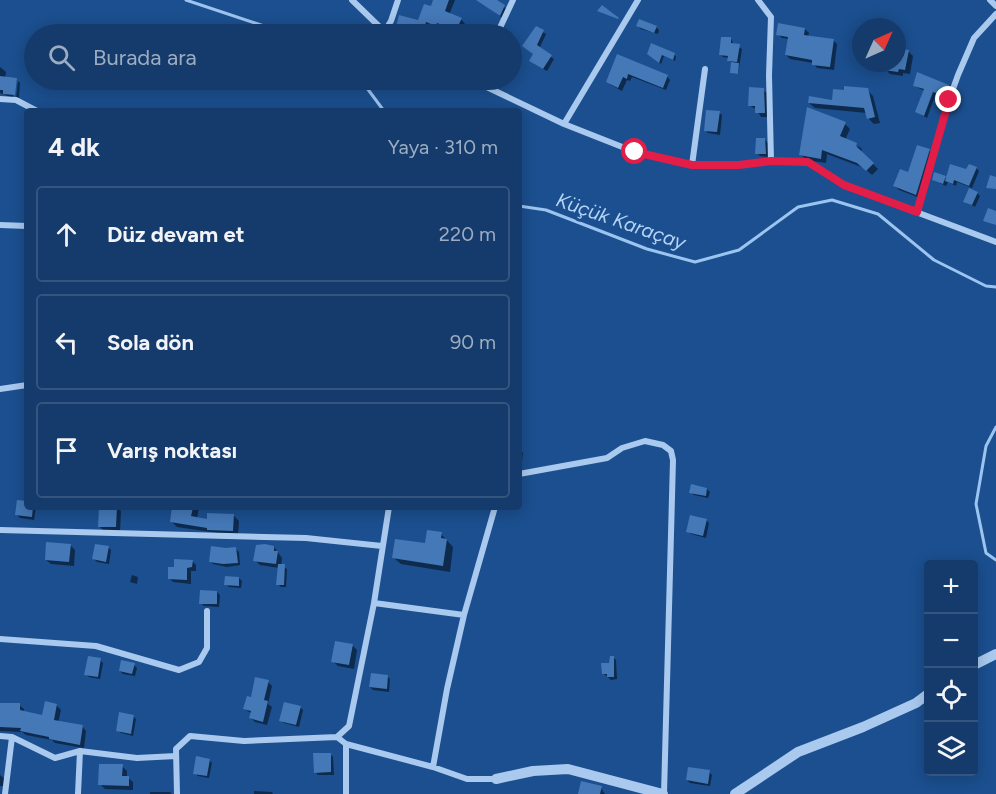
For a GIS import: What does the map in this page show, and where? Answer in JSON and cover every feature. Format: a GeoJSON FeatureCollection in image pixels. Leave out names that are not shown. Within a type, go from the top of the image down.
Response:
{"type":"FeatureCollection","features":[{"type":"Feature","properties":{"kind":"street"},"geometry":{"type":"LineString","coordinates":[[352,0],[377,24]]}},
{"type":"Feature","properties":{"kind":"street"},"geometry":{"type":"LineString","coordinates":[[390,24],[398,0]]}},
{"type":"Feature","properties":{"kind":"street"},"geometry":{"type":"LineString","coordinates":[[502,24],[513,0]]}},
{"type":"Feature","properties":{"kind":"street"},"geometry":{"type":"LineString","coordinates":[[564,124],[638,0]]}},
{"type":"Feature","properties":{"kind":"street"},"geometry":{"type":"LineString","coordinates":[[758,0],[771,17],[769,75],[771,161]]}},
{"type":"Feature","properties":{"kind":"street"},"geometry":{"type":"LineString","coordinates":[[990,0],[996,6]]}},
{"type":"Feature","properties":{"kind":"street"},"geometry":{"type":"LineString","coordinates":[[917,212],[958,75],[974,38],[996,14]]}},
{"type":"Feature","properties":{"kind":"street"},"geometry":{"type":"LineString","coordinates":[[692,165],[705,69]]}},
{"type":"Feature","properties":{"kind":"street"},"geometry":{"type":"LineString","coordinates":[[495,90],[564,124],[635,152],[692,165],[739,165],[771,161],[808,162],[844,185],[996,242]]}},
{"type":"Feature","properties":{"kind":"street"},"geometry":{"type":"LineString","coordinates":[[0,99],[16,100],[31,108]]}},
{"type":"Feature","properties":{"kind":"street"},"geometry":{"type":"LineString","coordinates":[[0,225],[24,226]]}},
{"type":"Feature","properties":{"kind":"street"},"geometry":{"type":"LineString","coordinates":[[0,389],[24,385]]}},
{"type":"Feature","properties":{"kind":"street"},"geometry":{"type":"LineString","coordinates":[[337,737],[346,744],[434,767],[467,779],[496,779],[534,771],[568,769],[664,794],[674,460],[671,451],[663,445],[645,441],[622,448],[607,458],[522,473]]}},
{"type":"Feature","properties":{"kind":"street"},"geometry":{"type":"LineString","coordinates":[[177,794],[177,749],[190,736],[244,741],[337,737],[349,726],[374,603],[388,510]]}},
{"type":"Feature","properties":{"kind":"street"},"geometry":{"type":"LineString","coordinates":[[434,767],[447,688],[464,615],[494,510]]}},
{"type":"Feature","properties":{"kind":"street"},"geometry":{"type":"LineString","coordinates":[[0,531],[306,538],[382,546]]}},
{"type":"Feature","properties":{"kind":"street"},"geometry":{"type":"LineString","coordinates":[[374,603],[464,615]]}},
{"type":"Feature","properties":{"kind":"street"},"geometry":{"type":"LineString","coordinates":[[0,639],[96,646],[179,670],[199,662],[207,648],[207,611]]}},
{"type":"Feature","properties":{"kind":"street"},"geometry":{"type":"LineString","coordinates":[[978,663],[996,654]]}},
{"type":"Feature","properties":{"kind":"street"},"geometry":{"type":"LineString","coordinates":[[735,794],[798,752],[862,728],[924,697]]}},
{"type":"Feature","properties":{"kind":"street"},"geometry":{"type":"LineString","coordinates":[[0,736],[12,737],[55,758],[80,751],[137,758],[176,756]]}},
{"type":"Feature","properties":{"kind":"street"},"geometry":{"type":"LineString","coordinates":[[5,794],[12,737]]}},
{"type":"Feature","properties":{"kind":"street"},"geometry":{"type":"LineString","coordinates":[[346,744],[346,794]]}},
{"type":"Feature","properties":{"kind":"street"},"geometry":{"type":"LineString","coordinates":[[78,794],[80,751]]}},
{"type":"Feature","properties":{"kind":"building"},"geometry":{"type":"Polygon","coordinates":[[[433,0],[449,0],[445,11],[462,18],[459,24],[426,22],[426,24],[397,24],[399,15],[418,20],[424,4],[431,6],[433,0]]]}},
{"type":"Feature","properties":{"kind":"building"},"geometry":{"type":"Polygon","coordinates":[[[476,0],[497,0],[505,5],[500,16],[476,0]]]}},
{"type":"Feature","properties":{"kind":"building"},"geometry":{"type":"Polygon","coordinates":[[[602,5],[619,18],[597,11],[602,5]]]}},
{"type":"Feature","properties":{"kind":"building"},"geometry":{"type":"Polygon","coordinates":[[[639,19],[657,26],[654,33],[636,26],[639,19]]]}},
{"type":"Feature","properties":{"kind":"building"},"geometry":{"type":"Polygon","coordinates":[[[778,23],[805,28],[804,35],[834,39],[830,67],[812,65],[812,60],[785,55],[788,37],[776,35],[778,23]]]}},
{"type":"Feature","properties":{"kind":"building"},"geometry":{"type":"Polygon","coordinates":[[[536,26],[544,30],[537,45],[552,55],[543,69],[529,61],[533,54],[522,46],[536,26]]]}},
{"type":"Feature","properties":{"kind":"building"},"geometry":{"type":"Polygon","coordinates":[[[721,37],[731,37],[731,43],[740,44],[737,62],[727,61],[728,56],[719,55],[721,37]]]}},
{"type":"Feature","properties":{"kind":"building"},"geometry":{"type":"Polygon","coordinates":[[[651,43],[675,53],[673,60],[662,55],[659,63],[647,54],[651,43]]]}},
{"type":"Feature","properties":{"kind":"building"},"geometry":{"type":"Polygon","coordinates":[[[906,50],[909,50],[906,65],[906,50]]]}},
{"type":"Feature","properties":{"kind":"building"},"geometry":{"type":"Polygon","coordinates":[[[617,54],[668,75],[663,88],[628,74],[627,79],[623,77],[618,88],[606,82],[617,54]]]}},
{"type":"Feature","properties":{"kind":"building"},"geometry":{"type":"Polygon","coordinates":[[[731,62],[739,63],[738,74],[730,73],[731,62]]]}},
{"type":"Feature","properties":{"kind":"building"},"geometry":{"type":"Polygon","coordinates":[[[917,72],[949,85],[945,96],[933,92],[924,116],[915,112],[924,89],[913,86],[917,72]]]}},
{"type":"Feature","properties":{"kind":"building"},"geometry":{"type":"Polygon","coordinates":[[[0,76],[17,78],[15,95],[3,94],[3,90],[0,90],[0,76]]]}},
{"type":"Feature","properties":{"kind":"building"},"geometry":{"type":"Polygon","coordinates":[[[844,86],[868,88],[875,117],[867,119],[864,108],[808,103],[809,96],[832,100],[833,89],[844,90],[844,86]]]}},
{"type":"Feature","properties":{"kind":"building"},"geometry":{"type":"Polygon","coordinates":[[[749,87],[764,88],[765,113],[755,113],[755,106],[748,106],[749,87]]]}},
{"type":"Feature","properties":{"kind":"building"},"geometry":{"type":"Polygon","coordinates":[[[807,107],[846,122],[840,136],[857,143],[856,146],[874,163],[866,171],[857,163],[822,150],[821,159],[799,155],[807,107]]]}},
{"type":"Feature","properties":{"kind":"building"},"geometry":{"type":"Polygon","coordinates":[[[706,110],[720,111],[717,132],[704,131],[706,110]]]}},
{"type":"Feature","properties":{"kind":"building"},"geometry":{"type":"Polygon","coordinates":[[[756,138],[765,138],[766,154],[755,154],[756,138]]]}},
{"type":"Feature","properties":{"kind":"building"},"geometry":{"type":"Polygon","coordinates":[[[917,145],[930,149],[916,195],[893,186],[900,169],[908,172],[917,145]]]}},
{"type":"Feature","properties":{"kind":"building"},"geometry":{"type":"Polygon","coordinates":[[[950,164],[966,169],[969,164],[977,167],[969,186],[954,180],[953,184],[945,181],[950,164]]]}},
{"type":"Feature","properties":{"kind":"building"},"geometry":{"type":"Polygon","coordinates":[[[934,172],[946,176],[943,184],[932,180],[934,172]]]}},
{"type":"Feature","properties":{"kind":"building"},"geometry":{"type":"Polygon","coordinates":[[[990,175],[996,177],[996,189],[986,188],[990,175]]]}},
{"type":"Feature","properties":{"kind":"building"},"geometry":{"type":"Polygon","coordinates":[[[969,188],[978,192],[972,205],[963,202],[969,188]]]}},
{"type":"Feature","properties":{"kind":"building"},"geometry":{"type":"Polygon","coordinates":[[[988,208],[996,211],[996,225],[983,221],[988,208]]]}},
{"type":"Feature","properties":{"kind":"building"},"geometry":{"type":"Polygon","coordinates":[[[691,484],[707,488],[706,496],[689,493],[691,484]]]}},
{"type":"Feature","properties":{"kind":"building"},"geometry":{"type":"Polygon","coordinates":[[[17,500],[24,501],[24,510],[33,510],[32,517],[15,515],[17,500]]]}},
{"type":"Feature","properties":{"kind":"building"},"geometry":{"type":"Polygon","coordinates":[[[99,510],[117,510],[116,527],[98,527],[99,510]]]}},
{"type":"Feature","properties":{"kind":"building"},"geometry":{"type":"Polygon","coordinates":[[[172,510],[192,510],[191,516],[207,519],[207,513],[234,514],[233,531],[207,530],[207,528],[170,522],[172,510]]]}},
{"type":"Feature","properties":{"kind":"building"},"geometry":{"type":"Polygon","coordinates":[[[690,515],[707,519],[703,536],[686,532],[690,515]]]}},
{"type":"Feature","properties":{"kind":"building"},"geometry":{"type":"Polygon","coordinates":[[[427,530],[442,532],[441,538],[447,539],[443,566],[392,558],[395,539],[425,543],[427,530]]]}},
{"type":"Feature","properties":{"kind":"building"},"geometry":{"type":"Polygon","coordinates":[[[46,542],[71,544],[69,562],[45,560],[46,542]]]}},
{"type":"Feature","properties":{"kind":"building"},"geometry":{"type":"Polygon","coordinates":[[[95,544],[109,546],[106,562],[92,559],[95,544]]]}},
{"type":"Feature","properties":{"kind":"building"},"geometry":{"type":"Polygon","coordinates":[[[256,545],[274,546],[274,551],[278,551],[276,564],[253,561],[256,545]]]}},
{"type":"Feature","properties":{"kind":"building"},"geometry":{"type":"Polygon","coordinates":[[[211,546],[236,547],[238,563],[209,562],[211,546]]]}},
{"type":"Feature","properties":{"kind":"building"},"geometry":{"type":"Polygon","coordinates":[[[174,559],[193,560],[192,567],[187,568],[187,580],[168,579],[168,567],[174,567],[174,559]]]}},
{"type":"Feature","properties":{"kind":"building"},"geometry":{"type":"Polygon","coordinates":[[[278,564],[285,564],[284,585],[276,585],[278,564]]]}},
{"type":"Feature","properties":{"kind":"building"},"geometry":{"type":"Polygon","coordinates":[[[225,576],[239,577],[239,586],[224,585],[225,576]]]}},
{"type":"Feature","properties":{"kind":"building"},"geometry":{"type":"Polygon","coordinates":[[[200,590],[217,591],[217,604],[199,604],[200,590]]]}},
{"type":"Feature","properties":{"kind":"building"},"geometry":{"type":"Polygon","coordinates":[[[335,641],[353,644],[349,665],[331,662],[335,641]]]}},
{"type":"Feature","properties":{"kind":"building"},"geometry":{"type":"Polygon","coordinates":[[[88,656],[101,658],[98,677],[84,675],[88,656]]]}},
{"type":"Feature","properties":{"kind":"building"},"geometry":{"type":"Polygon","coordinates":[[[610,656],[614,656],[614,677],[602,674],[601,663],[609,663],[610,656]]]}},
{"type":"Feature","properties":{"kind":"building"},"geometry":{"type":"Polygon","coordinates":[[[121,660],[135,663],[132,674],[119,671],[121,660]]]}},
{"type":"Feature","properties":{"kind":"building"},"geometry":{"type":"Polygon","coordinates":[[[371,673],[388,675],[387,689],[369,687],[371,673]]]}},
{"type":"Feature","properties":{"kind":"building"},"geometry":{"type":"Polygon","coordinates":[[[255,677],[269,680],[264,700],[268,701],[263,722],[249,718],[251,711],[243,709],[247,696],[251,697],[255,677]]]}},
{"type":"Feature","properties":{"kind":"building"},"geometry":{"type":"Polygon","coordinates":[[[45,701],[57,704],[54,720],[83,725],[80,745],[20,731],[21,728],[0,727],[0,703],[20,703],[20,710],[42,715],[45,701]]]}},
{"type":"Feature","properties":{"kind":"building"},"geometry":{"type":"Polygon","coordinates":[[[284,702],[301,706],[296,725],[279,721],[284,702]]]}},
{"type":"Feature","properties":{"kind":"building"},"geometry":{"type":"Polygon","coordinates":[[[119,712],[134,715],[131,734],[116,731],[119,712]]]}},
{"type":"Feature","properties":{"kind":"building"},"geometry":{"type":"Polygon","coordinates":[[[313,753],[331,753],[331,772],[314,773],[313,753]]]}},
{"type":"Feature","properties":{"kind":"building"},"geometry":{"type":"Polygon","coordinates":[[[196,756],[210,759],[207,776],[193,774],[196,756]]]}},
{"type":"Feature","properties":{"kind":"building"},"geometry":{"type":"Polygon","coordinates":[[[99,764],[123,764],[122,776],[129,776],[129,786],[98,785],[99,764]]]}},
{"type":"Feature","properties":{"kind":"building"},"geometry":{"type":"Polygon","coordinates":[[[688,767],[710,770],[708,784],[686,780],[688,767]]]}},
{"type":"Feature","properties":{"kind":"building"},"geometry":{"type":"Polygon","coordinates":[[[581,781],[602,786],[600,794],[578,794],[581,781]]]}},
{"type":"Feature","properties":{"kind":"waterway","name":"Küçük Karaçay"},"geometry":{"type":"LineString","coordinates":[[186,0],[258,24]]}},
{"type":"Feature","properties":{"kind":"waterway","name":"Küçük Karaçay"},"geometry":{"type":"LineString","coordinates":[[368,90],[382,108]]}},
{"type":"Feature","properties":{"kind":"waterway","name":"Küçük Karaçay"},"geometry":{"type":"LineString","coordinates":[[522,206],[546,210],[647,249],[695,262],[739,250],[798,207],[832,200],[878,214],[934,260],[986,286],[996,287]]}},
{"type":"Feature","properties":{"kind":"waterway","name":"Küçük Karaçay"},"geometry":{"type":"LineString","coordinates":[[996,427],[986,446],[976,504],[986,553],[996,560]]}},
{"type":"Feature","properties":{"kind":"route"},"geometry":{"type":"LineString","coordinates":[[635,152],[692,165],[739,165],[771,161],[808,162],[844,185],[917,212],[949,100]]}}]}
